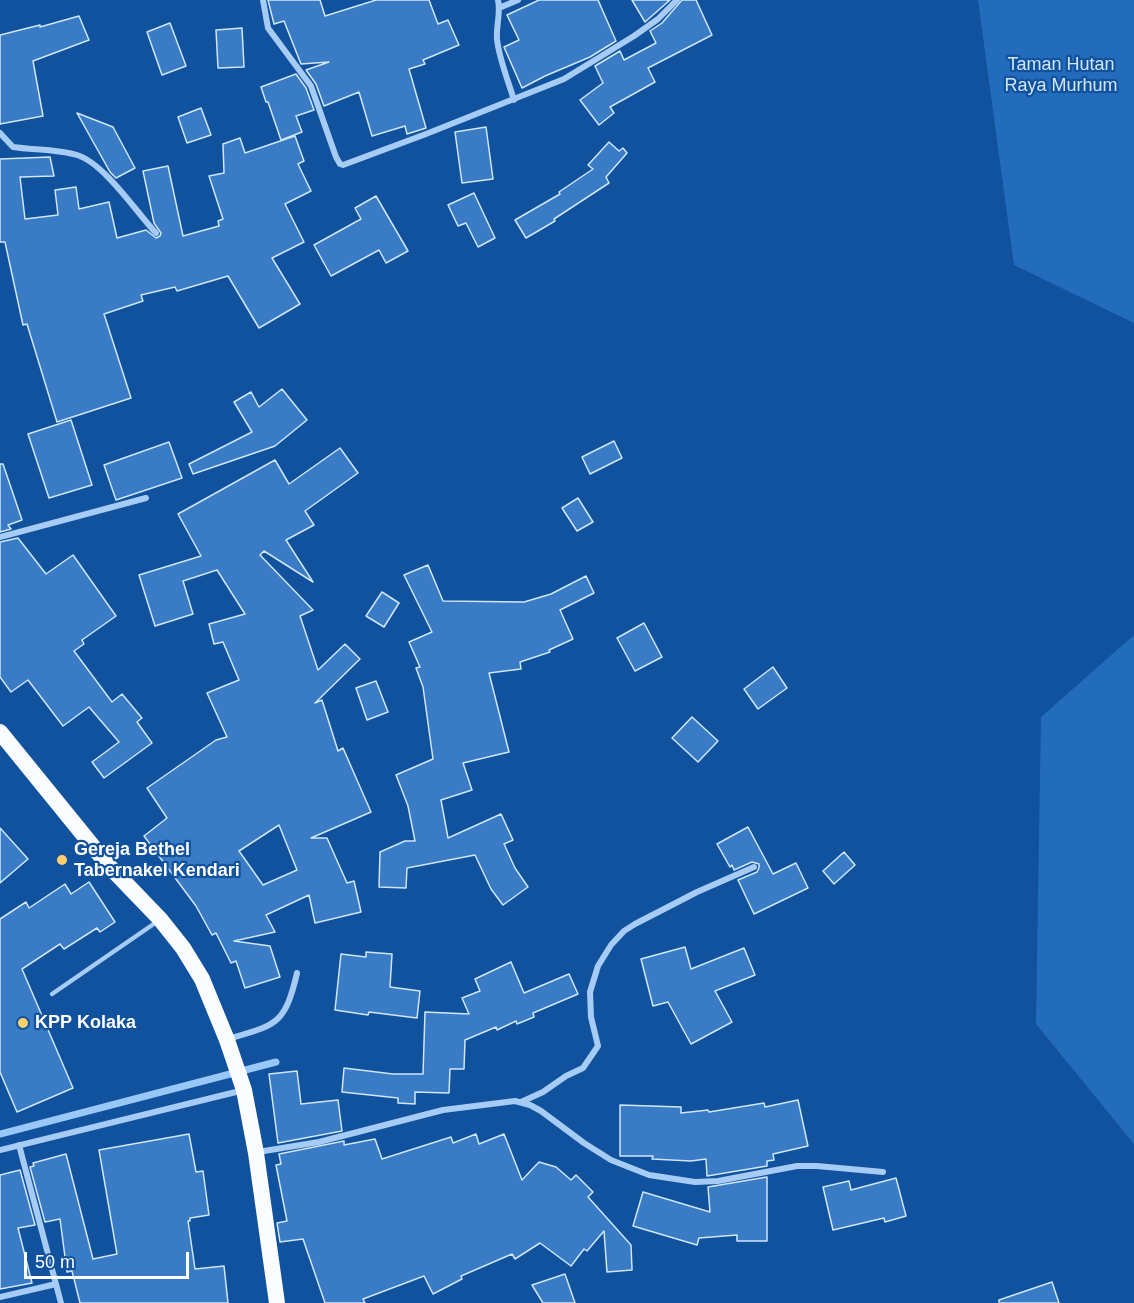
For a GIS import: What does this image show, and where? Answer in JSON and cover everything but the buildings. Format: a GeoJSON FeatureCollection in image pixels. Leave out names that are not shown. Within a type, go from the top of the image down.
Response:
{"type":"FeatureCollection","features":[{"type":"Feature","properties":{"kind":"highway"},"geometry":{"type":"LineString","coordinates":[[3,742],[108,865],[160,919],[183,948],[202,979],[227,1040],[243,1088],[256,1153],[277,1303]]}},
{"type":"Feature","properties":{"kind":"street"},"geometry":{"type":"LineString","coordinates":[[263,0],[268,28],[311,86],[336,157],[341,165],[426,135],[564,79],[601,58],[658,19],[677,0]]}},
{"type":"Feature","properties":{"kind":"street"},"geometry":{"type":"LineString","coordinates":[[498,0],[500,8],[496,25],[498,42],[514,100]]}},
{"type":"Feature","properties":{"kind":"street"},"geometry":{"type":"LineString","coordinates":[[500,8],[518,0]]}},
{"type":"Feature","properties":{"kind":"street"},"geometry":{"type":"LineString","coordinates":[[0,133],[13,147],[79,156],[94,165],[156,233]]}},
{"type":"Feature","properties":{"kind":"street"},"geometry":{"type":"LineString","coordinates":[[0,537],[146,498]]}},
{"type":"Feature","properties":{"kind":"street"},"geometry":{"type":"LineString","coordinates":[[256,1153],[319,1142],[443,1110],[521,1102],[543,1092],[566,1076],[584,1068],[597,1046],[591,1017],[590,992],[598,966],[611,945],[624,931],[697,892],[754,867]]}},
{"type":"Feature","properties":{"kind":"street"},"geometry":{"type":"LineString","coordinates":[[227,1040],[264,1028],[277,1021],[283,1015],[297,973]]}},
{"type":"Feature","properties":{"kind":"street"},"geometry":{"type":"LineString","coordinates":[[0,1150],[243,1088]]}},
{"type":"Feature","properties":{"kind":"street"},"geometry":{"type":"LineString","coordinates":[[521,1102],[541,1111],[611,1160],[649,1175],[694,1182],[718,1181],[798,1166],[883,1172]]}},
{"type":"Feature","properties":{"kind":"street"},"geometry":{"type":"LineString","coordinates":[[19,1145],[61,1303]]}},
{"type":"Feature","properties":{"kind":"street"},"geometry":{"type":"LineString","coordinates":[[0,1297],[56,1284]]}},
{"type":"Feature","properties":{"kind":"lane"},"geometry":{"type":"LineString","coordinates":[[52,994],[160,919]]}},
{"type":"Feature","properties":{"kind":"green space","name":"Taman Hutan Raya Murhum"},"geometry":{"type":"Polygon","coordinates":[[[978,0],[1134,0],[1134,323],[1014,265],[978,0]]]}},
{"type":"Feature","properties":{"kind":"green space"},"geometry":{"type":"Polygon","coordinates":[[[1134,635],[1134,1144],[1036,1024],[1041,717],[1134,635]]]}},
{"type":"Feature","properties":{"kind":"waterway"},"geometry":{"type":"LineString","coordinates":[[0,1134],[276,1062]]}},
{"type":"Feature","properties":{"kind":"place","name":"Gereja Bethel Tabernakel Kendari"},"geometry":{"type":"Point","coordinates":[62,860]}},
{"type":"Feature","properties":{"kind":"place","name":"KPP Kolaka"},"geometry":{"type":"Point","coordinates":[23,1023]}}]}
